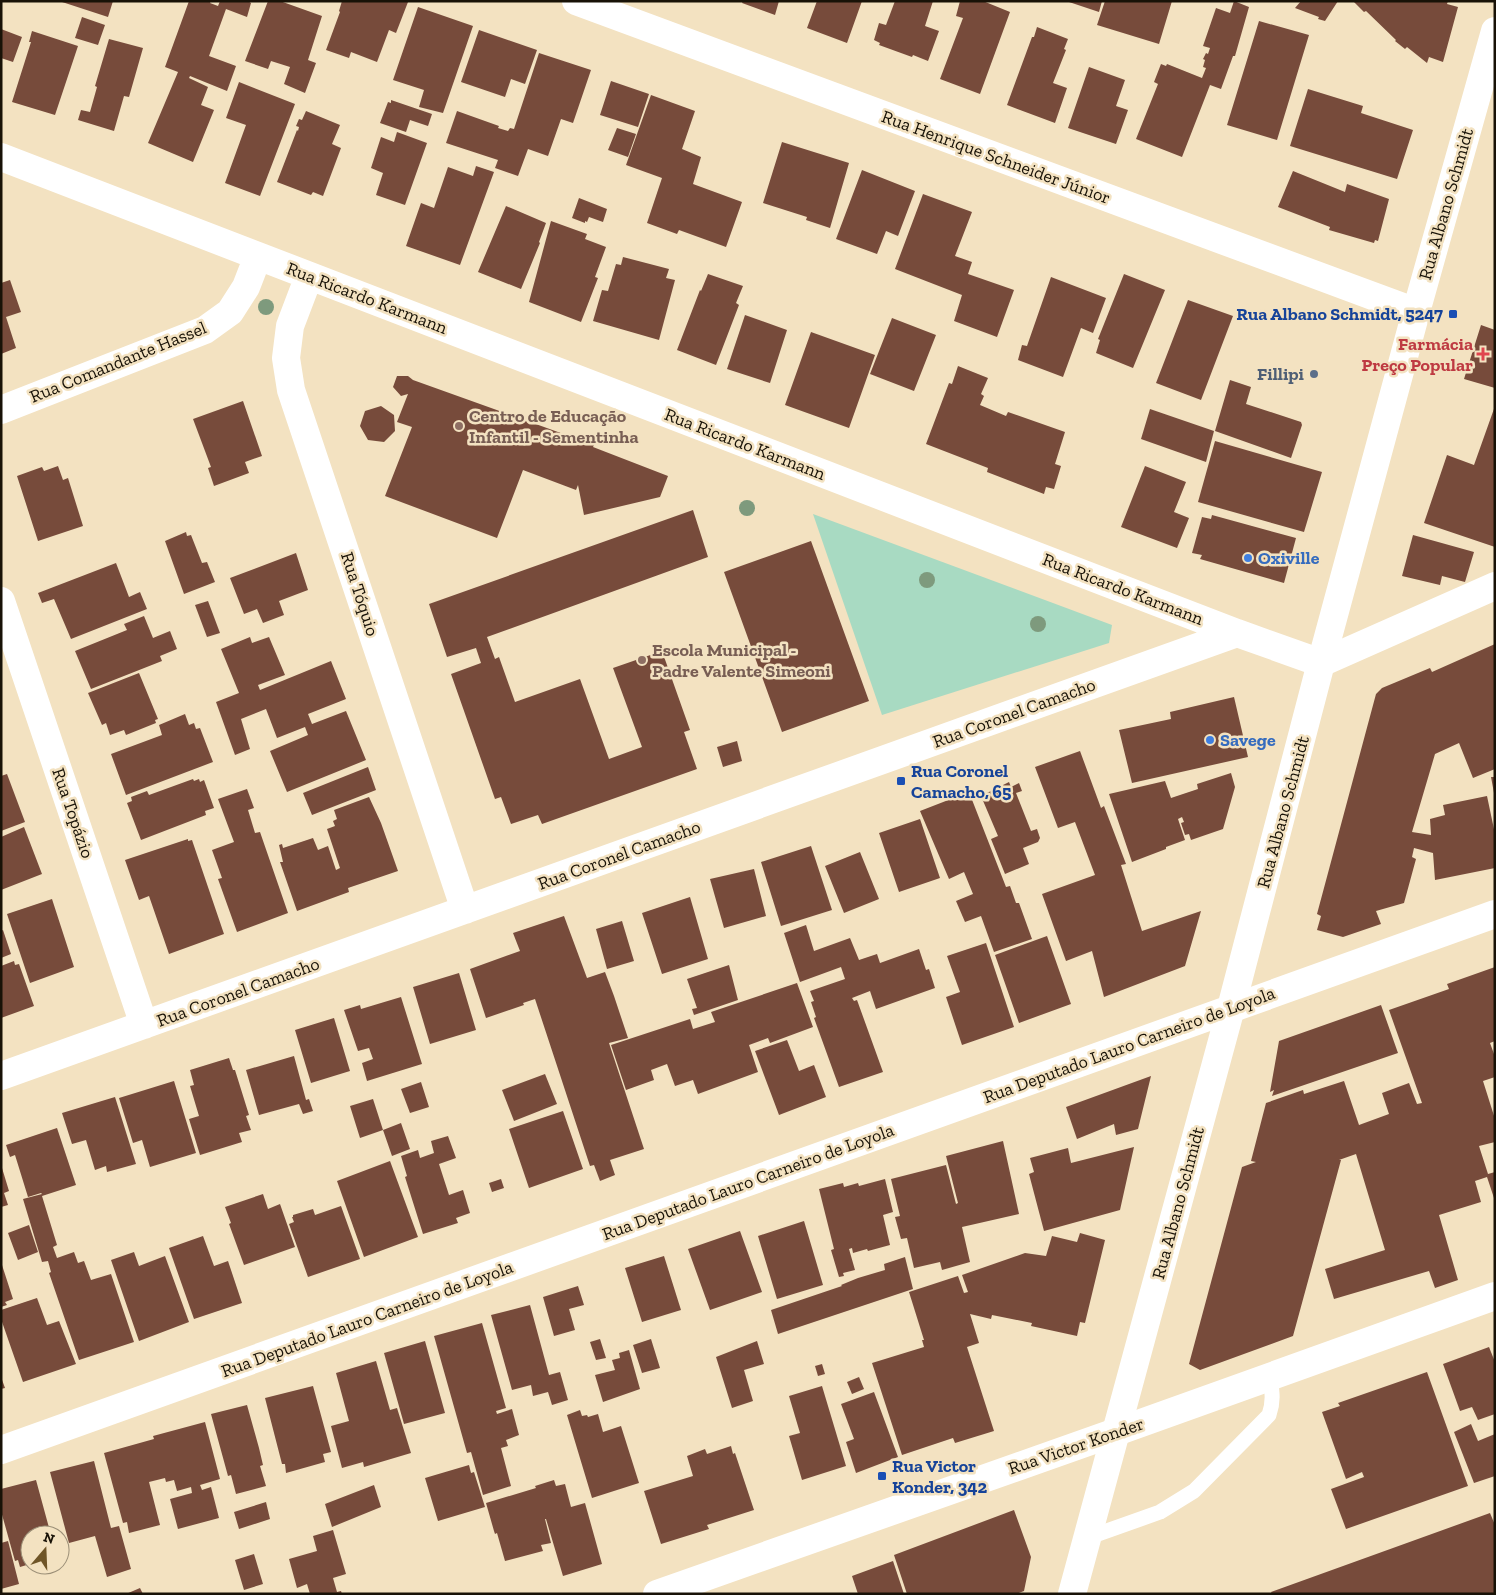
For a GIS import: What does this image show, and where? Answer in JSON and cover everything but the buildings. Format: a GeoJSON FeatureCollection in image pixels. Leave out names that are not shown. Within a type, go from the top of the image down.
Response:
{"type":"FeatureCollection","features":[{"type":"Feature","properties":{"kind":"street","name":"Rua Henrique Schneider Júnior"},"geometry":{"type":"LineString","coordinates":[[576,1],[1416,312]]}},
{"type":"Feature","properties":{"kind":"street","name":"Rua Albano Schmidt"},"geometry":{"type":"LineString","coordinates":[[1072,1594],[1232,1008],[1321,663],[1416,312],[1495,31]]}},
{"type":"Feature","properties":{"kind":"street","name":"Rua Ricardo Karmann"},"geometry":{"type":"LineString","coordinates":[[1,157],[1237,633],[1321,663]]}},
{"type":"Feature","properties":{"kind":"street","name":"Rua Comandante Hassel"},"geometry":{"type":"LineString","coordinates":[[1,410],[205,330],[230,312],[246,287],[258,256]]}},
{"type":"Feature","properties":{"kind":"street","name":"Rua Tóquio"},"geometry":{"type":"LineString","coordinates":[[309,276],[290,326],[286,358],[291,390],[465,910]]}},
{"type":"Feature","properties":{"kind":"street"},"geometry":{"type":"LineString","coordinates":[[1321,663],[1495,586]]}},
{"type":"Feature","properties":{"kind":"street","name":"Rua Topázio"},"geometry":{"type":"LineString","coordinates":[[1,600],[144,1025]]}},
{"type":"Feature","properties":{"kind":"street","name":"Rua Coronel Camacho"},"geometry":{"type":"LineString","coordinates":[[1,1076],[1237,633]]}},
{"type":"Feature","properties":{"kind":"street","name":"Rua Deputado Lauro Carneiro de Loyola"},"geometry":{"type":"LineString","coordinates":[[1,1450],[1495,914]]}},
{"type":"Feature","properties":{"kind":"street","name":"Rua Victor Konder"},"geometry":{"type":"LineString","coordinates":[[657,1594],[1495,1296]]}},
{"type":"Feature","properties":{"kind":"lane"},"geometry":{"type":"LineString","coordinates":[[1087,1538],[1160,1512],[1194,1491],[1269,1415],[1273,1405],[1270,1377]]}},
{"type":"Feature","properties":{"kind":"green space"},"geometry":{"type":"Polygon","coordinates":[[[813,514],[1112,625],[1109,643],[882,715],[813,514]]]}},
{"type":"Feature","properties":{"kind":"place","name":"Rua Albano Schmidt, 5247"},"geometry":{"type":"Point","coordinates":[1453,314]}},
{"type":"Feature","properties":{"kind":"place","name":"Farmácia Preço Popular"},"geometry":{"type":"Point","coordinates":[1483,354]}},
{"type":"Feature","properties":{"kind":"place","name":"Fillipi"},"geometry":{"type":"Point","coordinates":[1314,374]}},
{"type":"Feature","properties":{"kind":"place","name":"Centro de Educação Infantil - Sementinha"},"geometry":{"type":"Point","coordinates":[459,426]}},
{"type":"Feature","properties":{"kind":"place","name":"Oxiville"},"geometry":{"type":"Point","coordinates":[1248,558]}},
{"type":"Feature","properties":{"kind":"place","name":"Escola Municipal - Padre Valente Simeoni"},"geometry":{"type":"Point","coordinates":[642,660]}},
{"type":"Feature","properties":{"kind":"place","name":"Savege"},"geometry":{"type":"Point","coordinates":[1210,740]}},
{"type":"Feature","properties":{"kind":"place","name":"Rua Coronel Camacho, 65"},"geometry":{"type":"Point","coordinates":[901,781]}},
{"type":"Feature","properties":{"kind":"place","name":"Rua Victor Konder, 342"},"geometry":{"type":"Point","coordinates":[882,1476]}}]}
